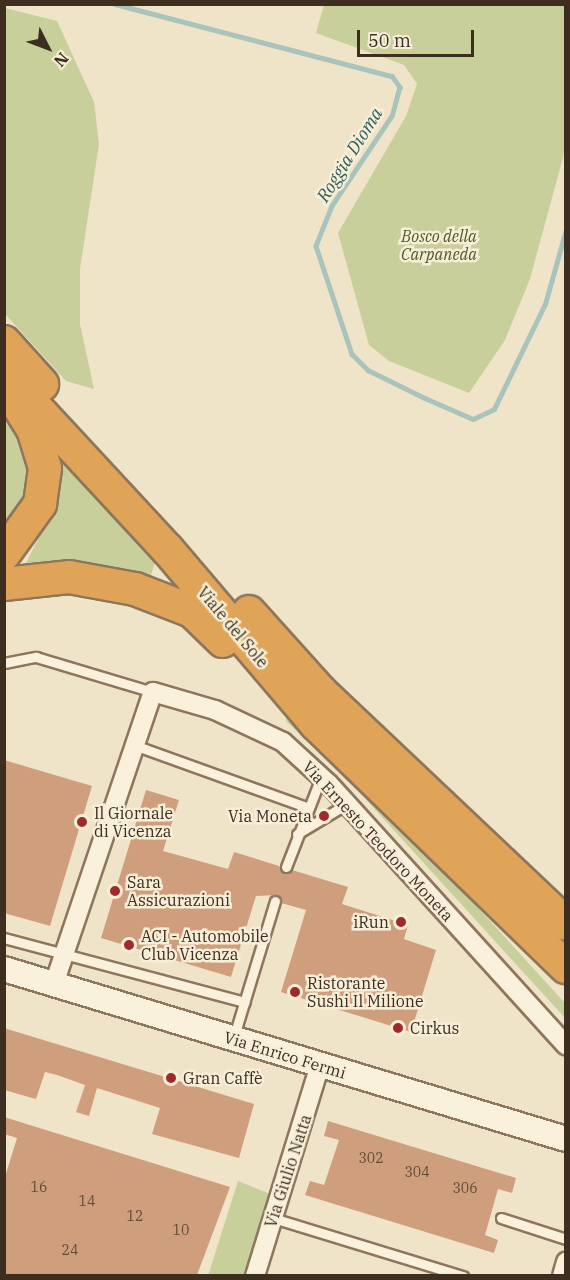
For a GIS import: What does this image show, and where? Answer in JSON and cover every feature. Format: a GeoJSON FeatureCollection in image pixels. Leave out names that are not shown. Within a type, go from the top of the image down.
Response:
{"type":"FeatureCollection","features":[{"type":"Feature","properties":{"kind":"highway","name":"Viale del Sole"},"geometry":{"type":"LineString","coordinates":[[4,342],[320,691],[463,831]]}},
{"type":"Feature","properties":{"kind":"highway","name":"Viale del Sole"},"geometry":{"type":"LineString","coordinates":[[4,373],[168,550],[316,724],[467,876]]}},
{"type":"Feature","properties":{"kind":"highway"},"geometry":{"type":"LineString","coordinates":[[4,386],[34,431],[45,468],[40,504],[4,554]]}},
{"type":"Feature","properties":{"kind":"highway"},"geometry":{"type":"LineString","coordinates":[[4,584],[69,577],[135,589],[192,611],[316,724]]}},
{"type":"Feature","properties":{"kind":"highway"},"geometry":{"type":"LineString","coordinates":[[463,831],[566,909]]}},
{"type":"Feature","properties":{"kind":"highway"},"geometry":{"type":"LineString","coordinates":[[463,831],[566,924]]}},
{"type":"Feature","properties":{"kind":"highway"},"geometry":{"type":"LineString","coordinates":[[467,876],[566,952]]}},
{"type":"Feature","properties":{"kind":"highway"},"geometry":{"type":"LineString","coordinates":[[467,876],[566,967]]}},
{"type":"Feature","properties":{"kind":"street"},"geometry":{"type":"LineString","coordinates":[[54,984],[153,692]]}},
{"type":"Feature","properties":{"kind":"street","name":"Via Ernesto Teodoro Moneta"},"geometry":{"type":"LineString","coordinates":[[153,692],[215,710],[283,742],[353,810],[566,1045]]}},
{"type":"Feature","properties":{"kind":"street","name":"Via Enrico Fermi"},"geometry":{"type":"LineString","coordinates":[[4,969],[566,1139]]}},
{"type":"Feature","properties":{"kind":"street","name":"Via Giulio Natta"},"geometry":{"type":"LineString","coordinates":[[255,1275],[320,1065]]}},
{"type":"Feature","properties":{"kind":"street"},"geometry":{"type":"LineString","coordinates":[[562,1275],[566,1262]]}},
{"type":"Feature","properties":{"kind":"lane","name":"Via Ernesto Teodoro Moneta"},"geometry":{"type":"LineString","coordinates":[[4,663],[36,657],[153,692]]}},
{"type":"Feature","properties":{"kind":"lane"},"geometry":{"type":"LineString","coordinates":[[134,745],[306,807]]}},
{"type":"Feature","properties":{"kind":"lane"},"geometry":{"type":"LineString","coordinates":[[286,867],[306,807],[321,777]]}},
{"type":"Feature","properties":{"kind":"lane"},"geometry":{"type":"LineString","coordinates":[[297,834],[339,808],[353,810]]}},
{"type":"Feature","properties":{"kind":"lane"},"geometry":{"type":"LineString","coordinates":[[233,1039],[275,902]]}},
{"type":"Feature","properties":{"kind":"lane"},"geometry":{"type":"LineString","coordinates":[[4,938],[245,1002]]}},
{"type":"Feature","properties":{"kind":"lane"},"geometry":{"type":"LineString","coordinates":[[273,1218],[463,1275]]}},
{"type":"Feature","properties":{"kind":"lane"},"geometry":{"type":"LineString","coordinates":[[501,1218],[566,1239]]}},
{"type":"Feature","properties":{"kind":"green space","name":"Bosco della Carpaneda"},"geometry":{"type":"Polygon","coordinates":[[[324,5],[565,5],[565,150],[530,279],[505,340],[469,393],[389,361],[369,345],[338,233],[406,116],[417,84],[404,65],[316,33],[324,5]]]}},
{"type":"Feature","properties":{"kind":"green space"},"geometry":{"type":"Polygon","coordinates":[[[5,8],[57,21],[94,102],[99,144],[80,269],[80,324],[94,389],[66,381],[5,314],[5,8]]]}},
{"type":"Feature","properties":{"kind":"green space"},"geometry":{"type":"Polygon","coordinates":[[[4,413],[21,436],[30,476],[26,500],[4,538],[4,413]]]}},
{"type":"Feature","properties":{"kind":"green space"},"geometry":{"type":"Polygon","coordinates":[[[63,460],[146,544],[155,562],[151,575],[25,565],[53,509],[54,465],[63,460]]]}},
{"type":"Feature","properties":{"kind":"green space"},"geometry":{"type":"Polygon","coordinates":[[[288,711],[331,747],[565,1003],[565,1018],[349,781],[286,721],[288,711]]]}},
{"type":"Feature","properties":{"kind":"green space"},"geometry":{"type":"Polygon","coordinates":[[[238,1181],[270,1194],[247,1275],[208,1276],[238,1181]]]}},
{"type":"Feature","properties":{"kind":"building"},"geometry":{"type":"Polygon","coordinates":[[[4,760],[92,786],[50,926],[4,913],[4,760]]]}},
{"type":"Feature","properties":{"kind":"building"},"geometry":{"type":"Polygon","coordinates":[[[146,790],[179,800],[163,851],[228,869],[234,852],[279,866],[284,873],[292,870],[348,887],[342,904],[408,925],[404,939],[436,950],[411,1032],[281,992],[306,910],[281,903],[278,895],[256,896],[231,977],[101,938],[146,790]]]}},
{"type":"Feature","properties":{"kind":"building"},"geometry":{"type":"Polygon","coordinates":[[[4,1028],[254,1104],[239,1158],[152,1134],[160,1108],[97,1088],[89,1116],[76,1112],[85,1085],[57,1075],[45,1072],[36,1099],[4,1090],[4,1028]]]}},
{"type":"Feature","properties":{"kind":"building"},"geometry":{"type":"Polygon","coordinates":[[[4,1117],[230,1187],[197,1275],[4,1275],[4,1180],[17,1138],[4,1134],[4,1117]]]}},
{"type":"Feature","properties":{"kind":"building"},"geometry":{"type":"Polygon","coordinates":[[[328,1121],[516,1178],[512,1193],[498,1189],[485,1235],[498,1240],[494,1253],[305,1195],[310,1181],[324,1185],[339,1140],[324,1136],[328,1121]]]}},
{"type":"Feature","properties":{"kind":"waterway","name":"Roggia Dioma"},"geometry":{"type":"LineString","coordinates":[[115,4],[392,76],[400,87],[392,116],[332,206],[316,246],[352,354],[368,370],[473,419],[494,409],[545,304],[566,230]]}},
{"type":"Feature","properties":{"kind":"place","name":"Via Moneta"},"geometry":{"type":"Point","coordinates":[324,816]}},
{"type":"Feature","properties":{"kind":"place","name":"Il Giornale di Vicenza"},"geometry":{"type":"Point","coordinates":[82,822]}},
{"type":"Feature","properties":{"kind":"place","name":"Sara Assicurazioni"},"geometry":{"type":"Point","coordinates":[115,891]}},
{"type":"Feature","properties":{"kind":"place","name":"iRun"},"geometry":{"type":"Point","coordinates":[401,922]}},
{"type":"Feature","properties":{"kind":"place","name":"ACI - Automobile Club Vicenza"},"geometry":{"type":"Point","coordinates":[129,945]}},
{"type":"Feature","properties":{"kind":"place","name":"Ristorante Sushi Il Milione"},"geometry":{"type":"Point","coordinates":[295,992]}},
{"type":"Feature","properties":{"kind":"place","name":"Cirkus"},"geometry":{"type":"Point","coordinates":[398,1028]}},
{"type":"Feature","properties":{"kind":"place","name":"Gran Caffè"},"geometry":{"type":"Point","coordinates":[171,1078]}}]}
